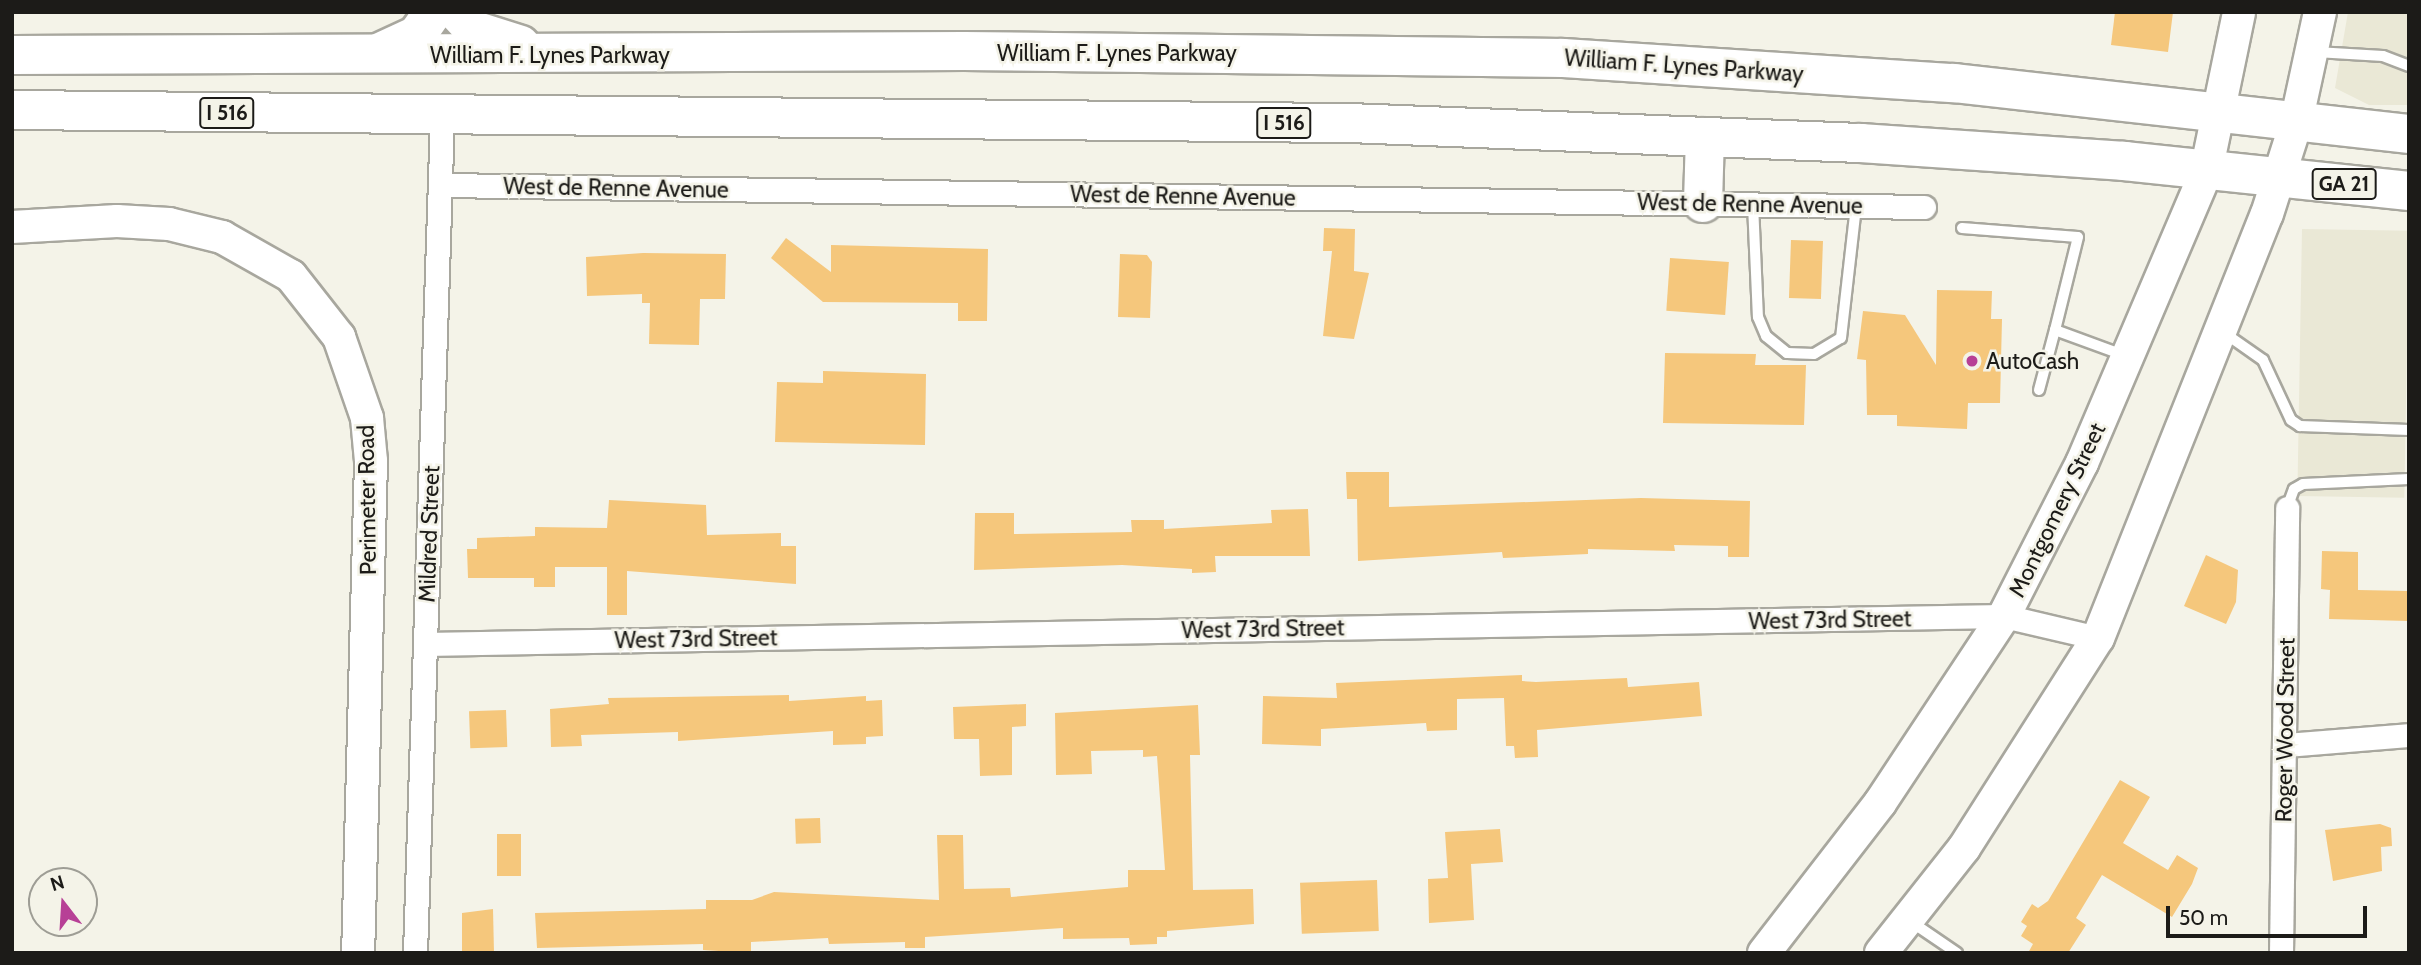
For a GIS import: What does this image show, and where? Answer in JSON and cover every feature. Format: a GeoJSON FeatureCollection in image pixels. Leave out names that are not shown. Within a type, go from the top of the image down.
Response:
{"type":"FeatureCollection","features":[{"type":"Feature","properties":{"kind":"highway"},"geometry":{"type":"LineString","coordinates":[[368,56],[408,41],[433,12]]}},
{"type":"Feature","properties":{"kind":"highway"},"geometry":{"type":"LineString","coordinates":[[457,12],[482,34],[560,56]]}},
{"type":"Feature","properties":{"kind":"highway","name":"William F. Lynes Parkway"},"geometry":{"type":"LineString","coordinates":[[12,55],[560,56],[964,51],[1563,58],[1954,83],[2220,112]]}},
{"type":"Feature","properties":{"kind":"highway","name":"I 516"},"geometry":{"type":"LineString","coordinates":[[12,110],[1349,123],[1705,137],[2124,161],[2206,172]]}},
{"type":"Feature","properties":{"kind":"highway"},"geometry":{"type":"LineString","coordinates":[[2220,112],[2409,134]]}},
{"type":"Feature","properties":{"kind":"highway"},"geometry":{"type":"LineString","coordinates":[[1703,203],[1705,137]]}},
{"type":"Feature","properties":{"kind":"highway","name":"GA 21"},"geometry":{"type":"LineString","coordinates":[[2206,172],[2409,191]]}},
{"type":"Feature","properties":{"kind":"street","name":"Montgomery Street"},"geometry":{"type":"LineString","coordinates":[[1764,953],[1880,803],[2004,617],[2129,357],[2206,172],[2239,12]]}},
{"type":"Feature","properties":{"kind":"street"},"geometry":{"type":"LineString","coordinates":[[1881,953],[1964,848],[2098,638],[2223,332],[2280,177],[2296,122],[2320,12]]}},
{"type":"Feature","properties":{"kind":"street","name":"Mildred Street"},"geometry":{"type":"LineString","coordinates":[[415,953],[443,185],[442,116]]}},
{"type":"Feature","properties":{"kind":"street","name":"West de Renne Avenue"},"geometry":{"type":"LineString","coordinates":[[443,185],[1924,207]]}},
{"type":"Feature","properties":{"kind":"street","name":"Perimeter Road"},"geometry":{"type":"LineString","coordinates":[[12,227],[117,221],[170,224],[222,237],[291,276],[339,337],[367,418],[371,461],[358,953]]}},
{"type":"Feature","properties":{"kind":"street","name":"Roger Wood Street"},"geometry":{"type":"LineString","coordinates":[[2281,953],[2286,746],[2287,508]]}},
{"type":"Feature","properties":{"kind":"street","name":"West 73rd Street"},"geometry":{"type":"LineString","coordinates":[[425,644],[2004,617],[2098,638]]}},
{"type":"Feature","properties":{"kind":"street"},"geometry":{"type":"LineString","coordinates":[[2286,746],[2409,734]]}},
{"type":"Feature","properties":{"kind":"lane"},"geometry":{"type":"LineString","coordinates":[[2313,51],[2384,56],[2409,66]]}},
{"type":"Feature","properties":{"kind":"lane"},"geometry":{"type":"LineString","coordinates":[[1753,204],[1758,317],[1766,336],[1787,353],[1814,354],[1841,338],[1856,206]]}},
{"type":"Feature","properties":{"kind":"lane"},"geometry":{"type":"LineString","coordinates":[[1962,228],[2078,237],[2039,390]]}},
{"type":"Feature","properties":{"kind":"lane"},"geometry":{"type":"LineString","coordinates":[[2056,330],[2129,357]]}},
{"type":"Feature","properties":{"kind":"lane"},"geometry":{"type":"LineString","coordinates":[[2223,332],[2263,360],[2291,420],[2300,426],[2409,430]]}},
{"type":"Feature","properties":{"kind":"lane"},"geometry":{"type":"LineString","coordinates":[[2287,508],[2294,489],[2303,484],[2409,479]]}},
{"type":"Feature","properties":{"kind":"lane"},"geometry":{"type":"LineString","coordinates":[[1907,919],[1957,953]]}},
{"type":"Feature","properties":{"kind":"shaded area"},"geometry":{"type":"Polygon","coordinates":[[[2348,12],[2409,12],[2409,105],[2369,105],[2335,88],[2348,12]]]}},
{"type":"Feature","properties":{"kind":"shaded area"},"geometry":{"type":"Polygon","coordinates":[[[2302,229],[2409,231],[2404,498],[2297,496],[2302,229]]]}},
{"type":"Feature","properties":{"kind":"building"},"geometry":{"type":"Polygon","coordinates":[[[2115,12],[2173,12],[2168,52],[2111,45],[2115,12]]]}},
{"type":"Feature","properties":{"kind":"building"},"geometry":{"type":"Polygon","coordinates":[[[1324,228],[1355,229],[1354,271],[1369,273],[1354,339],[1323,336],[1332,251],[1323,251],[1324,228]]]}},
{"type":"Feature","properties":{"kind":"building"},"geometry":{"type":"Polygon","coordinates":[[[786,238],[831,272],[831,245],[988,249],[987,321],[958,321],[958,303],[823,302],[771,258],[786,238]]]}},
{"type":"Feature","properties":{"kind":"building"},"geometry":{"type":"Polygon","coordinates":[[[1791,240],[1823,241],[1821,299],[1789,298],[1791,240]]]}},
{"type":"Feature","properties":{"kind":"building"},"geometry":{"type":"Polygon","coordinates":[[[643,253],[726,254],[725,299],[700,299],[699,345],[649,344],[650,303],[642,303],[642,294],[587,296],[586,257],[643,253]]]}},
{"type":"Feature","properties":{"kind":"building"},"geometry":{"type":"Polygon","coordinates":[[[1120,254],[1147,255],[1152,262],[1150,318],[1118,317],[1120,254]]]}},
{"type":"Feature","properties":{"kind":"building"},"geometry":{"type":"Polygon","coordinates":[[[1670,258],[1729,262],[1725,315],[1666,311],[1670,258]]]}},
{"type":"Feature","properties":{"kind":"building"},"geometry":{"type":"Polygon","coordinates":[[[1937,290],[1992,291],[1991,319],[2002,319],[2000,403],[1968,403],[1967,429],[1897,426],[1897,415],[1867,415],[1866,360],[1857,359],[1863,311],[1905,315],[1936,365],[1937,290]]]}},
{"type":"Feature","properties":{"kind":"building"},"geometry":{"type":"Polygon","coordinates":[[[1665,353],[1756,354],[1755,365],[1806,365],[1804,425],[1663,423],[1665,353]]]}},
{"type":"Feature","properties":{"kind":"building"},"geometry":{"type":"Polygon","coordinates":[[[823,371],[926,374],[925,445],[775,442],[777,382],[823,383],[823,371]]]}},
{"type":"Feature","properties":{"kind":"building"},"geometry":{"type":"Polygon","coordinates":[[[1346,472],[1389,472],[1389,507],[1641,498],[1750,501],[1749,557],[1728,557],[1728,546],[1674,545],[1675,551],[1588,549],[1588,554],[1503,558],[1502,552],[1358,561],[1357,499],[1347,499],[1346,472]]]}},
{"type":"Feature","properties":{"kind":"building"},"geometry":{"type":"Polygon","coordinates":[[[609,500],[706,505],[707,535],[781,533],[781,546],[796,546],[796,584],[627,571],[627,615],[607,615],[607,567],[555,567],[555,587],[534,587],[534,578],[468,578],[467,549],[477,549],[477,538],[535,536],[535,527],[607,528],[609,500]]]}},
{"type":"Feature","properties":{"kind":"building"},"geometry":{"type":"Polygon","coordinates":[[[1308,509],[1310,556],[1215,556],[1216,572],[1192,573],[1192,569],[1122,565],[974,570],[975,513],[1014,513],[1014,534],[1132,532],[1131,520],[1164,520],[1164,529],[1272,523],[1271,510],[1308,509]]]}},
{"type":"Feature","properties":{"kind":"building"},"geometry":{"type":"Polygon","coordinates":[[[2322,551],[2358,552],[2358,590],[2409,591],[2409,621],[2329,619],[2330,590],[2321,589],[2322,551]]]}},
{"type":"Feature","properties":{"kind":"building"},"geometry":{"type":"Polygon","coordinates":[[[2206,555],[2238,570],[2236,602],[2226,624],[2184,606],[2206,555]]]}},
{"type":"Feature","properties":{"kind":"building"},"geometry":{"type":"Polygon","coordinates":[[[1522,675],[1522,681],[1536,682],[1627,678],[1628,687],[1699,682],[1702,716],[1537,730],[1538,757],[1515,758],[1514,746],[1506,746],[1504,698],[1457,699],[1457,730],[1427,731],[1426,723],[1321,729],[1321,746],[1262,744],[1263,696],[1337,698],[1336,683],[1522,675]]]}},
{"type":"Feature","properties":{"kind":"building"},"geometry":{"type":"Polygon","coordinates":[[[789,695],[789,701],[866,696],[866,701],[882,700],[883,736],[866,737],[866,744],[833,745],[833,731],[678,741],[678,732],[581,735],[582,746],[551,747],[550,709],[609,704],[608,698],[789,695]]]}},
{"type":"Feature","properties":{"kind":"building"},"geometry":{"type":"Polygon","coordinates":[[[1026,704],[1026,726],[1012,727],[1012,775],[980,776],[979,739],[954,739],[953,707],[1026,704]]]}},
{"type":"Feature","properties":{"kind":"building"},"geometry":{"type":"Polygon","coordinates":[[[1198,705],[1200,755],[1190,755],[1193,890],[1253,889],[1254,924],[1167,931],[1167,937],[1157,937],[1157,944],[1130,945],[1129,938],[1063,939],[1063,928],[925,937],[925,948],[905,948],[905,942],[829,944],[828,938],[751,942],[751,953],[703,950],[703,944],[537,948],[535,913],[706,909],[706,900],[752,900],[774,892],[939,900],[937,835],[963,835],[964,889],[1010,888],[1011,897],[1128,887],[1128,870],[1165,870],[1157,756],[1143,757],[1143,750],[1091,751],[1092,774],[1056,775],[1055,713],[1198,705]]]}},
{"type":"Feature","properties":{"kind":"building"},"geometry":{"type":"Polygon","coordinates":[[[506,710],[507,747],[470,748],[469,711],[506,710]]]}},
{"type":"Feature","properties":{"kind":"building"},"geometry":{"type":"Polygon","coordinates":[[[2120,780],[2150,797],[2123,843],[2168,870],[2177,855],[2198,868],[2192,884],[2172,917],[2102,875],[2076,918],[2086,925],[2068,953],[2028,953],[2033,944],[2021,936],[2027,926],[2021,922],[2032,904],[2038,908],[2048,901],[2120,780]]]}},
{"type":"Feature","properties":{"kind":"building"},"geometry":{"type":"Polygon","coordinates":[[[820,818],[821,843],[796,844],[795,819],[820,818]]]}},
{"type":"Feature","properties":{"kind":"building"},"geometry":{"type":"Polygon","coordinates":[[[2380,824],[2391,828],[2392,846],[2381,847],[2382,871],[2333,881],[2325,830],[2380,824]]]}},
{"type":"Feature","properties":{"kind":"building"},"geometry":{"type":"Polygon","coordinates":[[[1500,829],[1503,862],[1471,864],[1474,920],[1429,923],[1428,879],[1448,878],[1445,832],[1500,829]]]}},
{"type":"Feature","properties":{"kind":"building"},"geometry":{"type":"Polygon","coordinates":[[[497,834],[521,834],[521,876],[497,876],[497,834]]]}},
{"type":"Feature","properties":{"kind":"building"},"geometry":{"type":"Polygon","coordinates":[[[1377,880],[1379,931],[1302,934],[1300,883],[1377,880]]]}},
{"type":"Feature","properties":{"kind":"building"},"geometry":{"type":"Polygon","coordinates":[[[493,909],[494,953],[462,951],[462,913],[493,909]]]}},
{"type":"Feature","properties":{"kind":"place","name":"AutoCash"},"geometry":{"type":"Point","coordinates":[1972,361]}}]}
